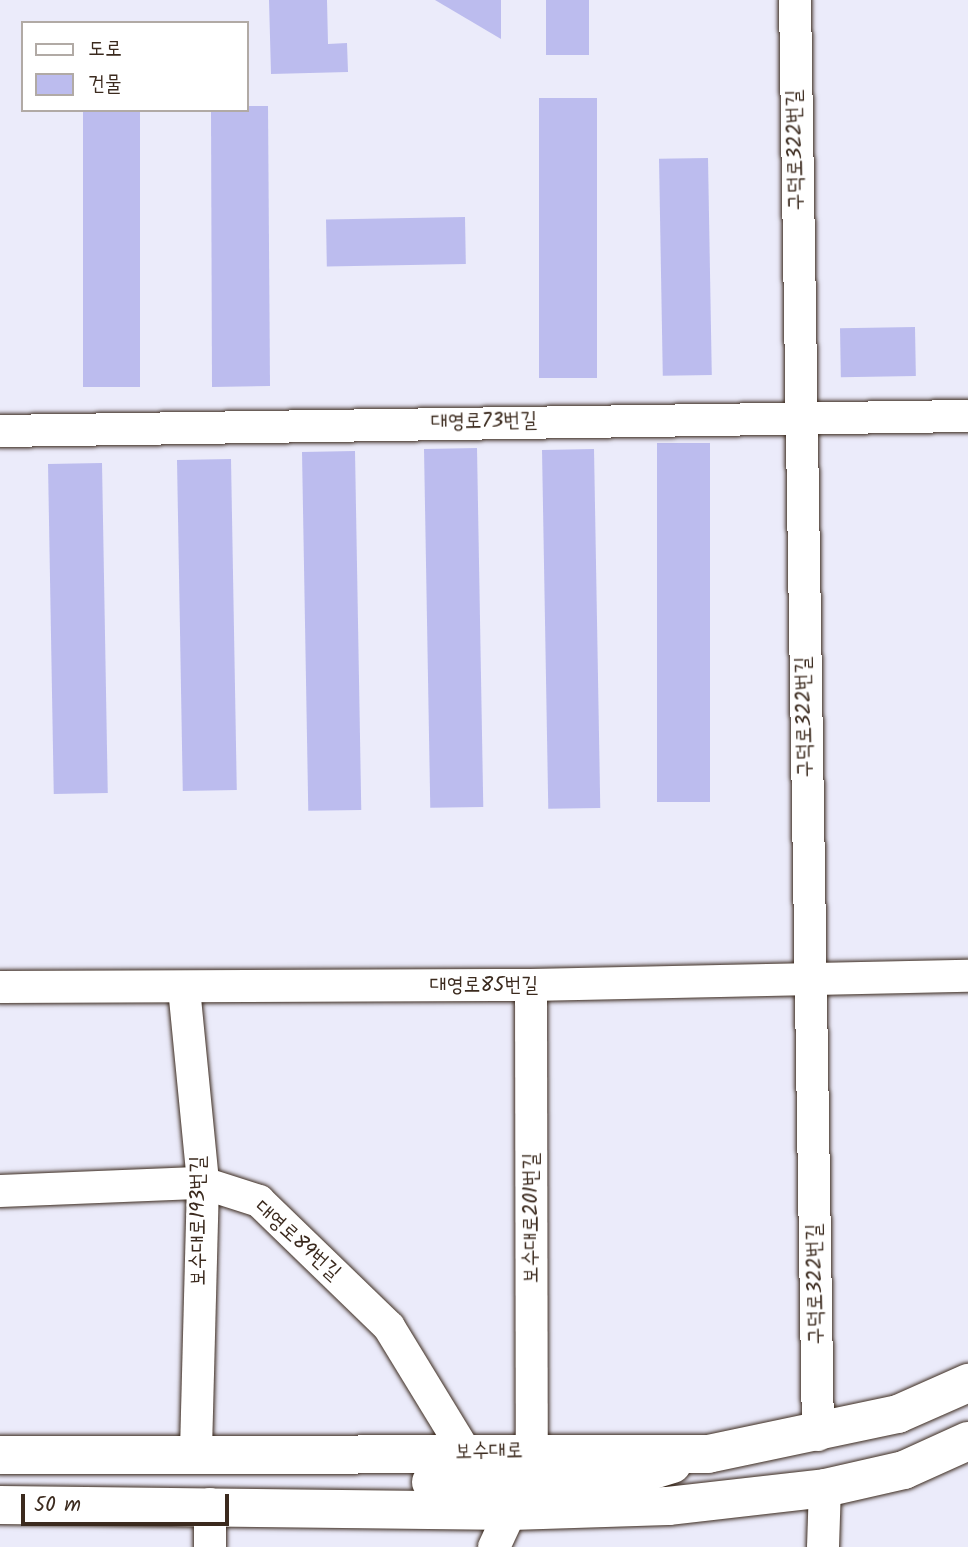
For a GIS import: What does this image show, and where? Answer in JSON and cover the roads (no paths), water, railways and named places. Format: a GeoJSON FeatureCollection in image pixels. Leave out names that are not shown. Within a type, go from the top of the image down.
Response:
{"type":"FeatureCollection","features":[{"type":"Feature","properties":{"kind":"main road","name":"보수대로"},"geometry":{"type":"LineString","coordinates":[[0,1455],[532,1451],[708,1454],[818,1435],[898,1414],[968,1383]]}},
{"type":"Feature","properties":{"kind":"main road"},"geometry":{"type":"LineString","coordinates":[[0,1505],[210,1504],[510,1511],[668,1506],[825,1488],[904,1470],[968,1441]]}},
{"type":"Feature","properties":{"kind":"main road"},"geometry":{"type":"LineString","coordinates":[[0,1478],[610,1483],[708,1454]]}},
{"type":"Feature","properties":{"kind":"street","name":"구덕로322번길"},"geometry":{"type":"LineString","coordinates":[[795,0],[799,417],[818,1435]]}},
{"type":"Feature","properties":{"kind":"street","name":"대영로73번길"},"geometry":{"type":"LineString","coordinates":[[0,431],[968,416]]}},
{"type":"Feature","properties":{"kind":"street","name":"대영로85번길"},"geometry":{"type":"LineString","coordinates":[[0,987],[531,985],[968,976]]}},
{"type":"Feature","properties":{"kind":"street","name":"보수대로201번길"},"geometry":{"type":"LineString","coordinates":[[531,985],[532,1451]]}},
{"type":"Feature","properties":{"kind":"street","name":"보수대로193번길"},"geometry":{"type":"LineString","coordinates":[[184,988],[203,1183],[196,1455]]}},
{"type":"Feature","properties":{"kind":"street","name":"대영로89번길"},"geometry":{"type":"LineString","coordinates":[[0,1191],[203,1183],[259,1201],[389,1326],[466,1453]]}},
{"type":"Feature","properties":{"kind":"street"},"geometry":{"type":"LineString","coordinates":[[823,1547],[825,1488]]}},
{"type":"Feature","properties":{"kind":"street"},"geometry":{"type":"LineString","coordinates":[[210,1504],[210,1547]]}},
{"type":"Feature","properties":{"kind":"street"},"geometry":{"type":"LineString","coordinates":[[494,1547],[510,1511]]}}]}
